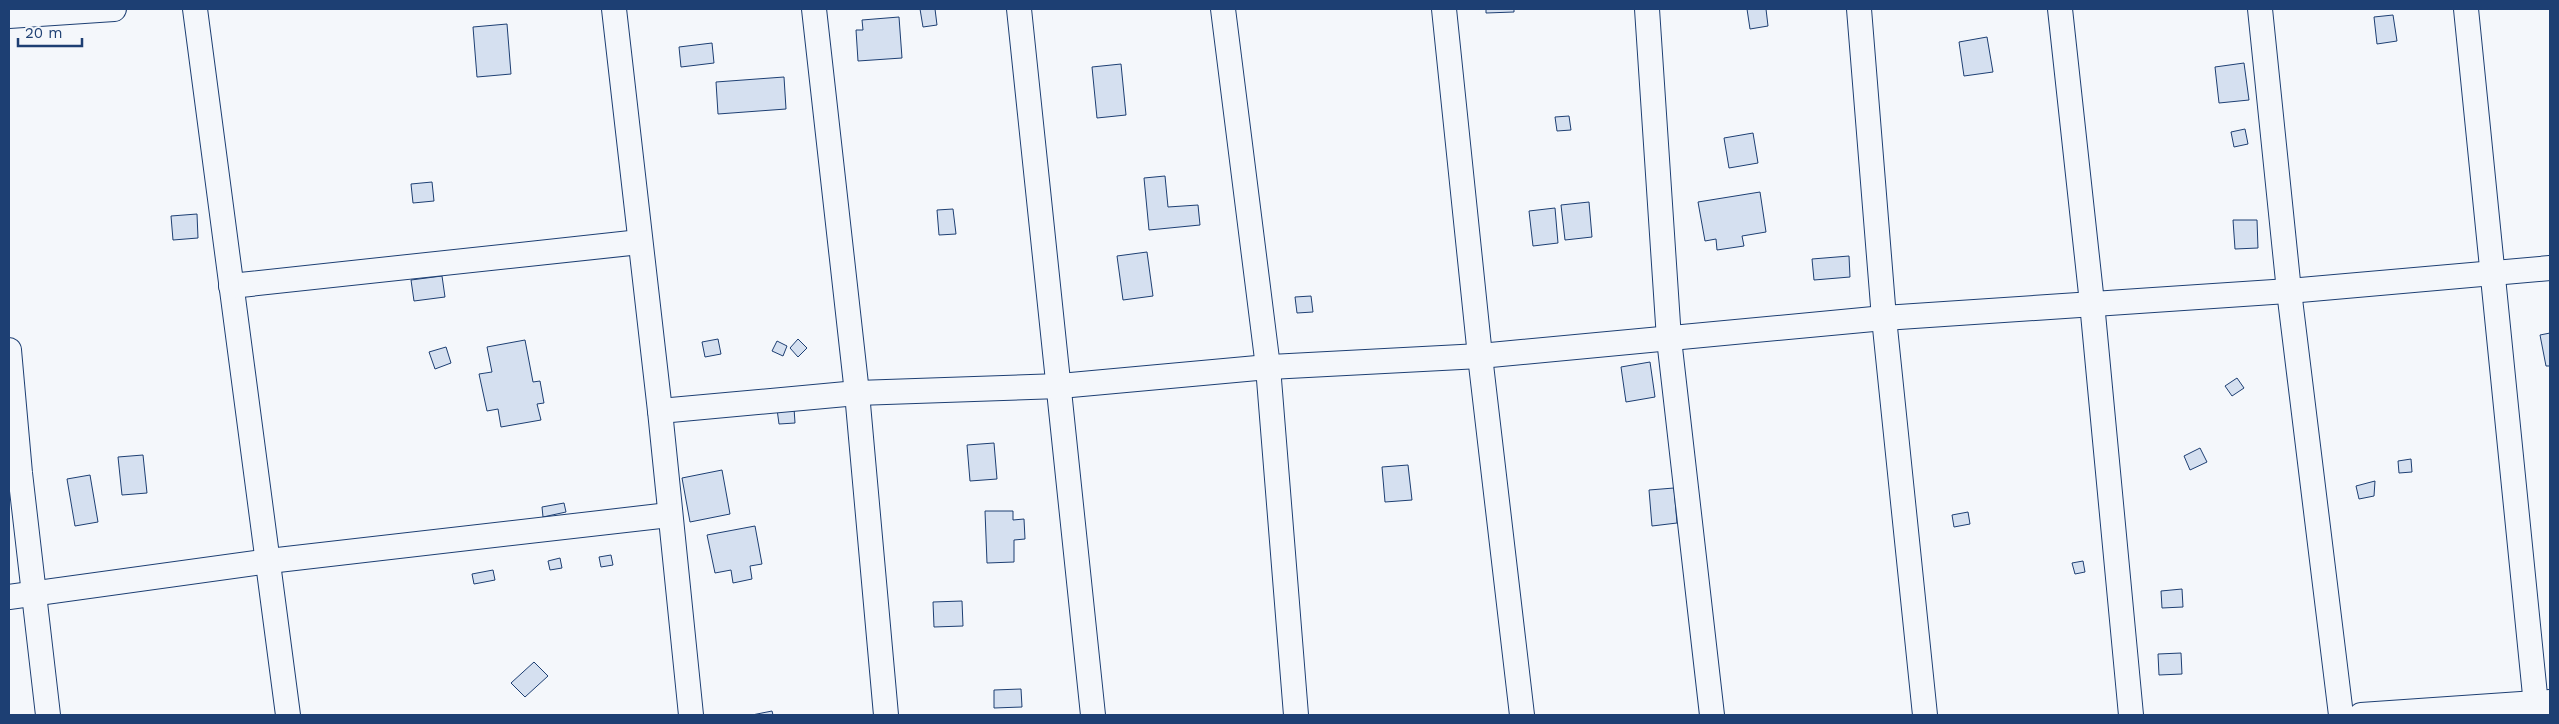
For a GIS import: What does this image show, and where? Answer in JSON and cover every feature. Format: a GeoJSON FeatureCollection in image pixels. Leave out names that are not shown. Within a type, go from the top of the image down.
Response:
{"type":"FeatureCollection","features":[{"type":"Feature","properties":{"kind":"street"},"geometry":{"type":"LineString","coordinates":[[9,16],[114,9]]}},
{"type":"Feature","properties":{"kind":"street"},"geometry":{"type":"LineString","coordinates":[[195,9],[288,715]]}},
{"type":"Feature","properties":{"kind":"street"},"geometry":{"type":"LineString","coordinates":[[614,9],[660,412],[691,715]]}},
{"type":"Feature","properties":{"kind":"street"},"geometry":{"type":"LineString","coordinates":[[814,9],[856,393],[886,715]]}},
{"type":"Feature","properties":{"kind":"street"},"geometry":{"type":"LineString","coordinates":[[1019,9],[1093,715]]}},
{"type":"Feature","properties":{"kind":"street"},"geometry":{"type":"LineString","coordinates":[[1223,9],[1268,367],[1296,715]]}},
{"type":"Feature","properties":{"kind":"street"},"geometry":{"type":"LineString","coordinates":[[1444,9],[1480,356],[1522,715]]}},
{"type":"Feature","properties":{"kind":"street"},"geometry":{"type":"LineString","coordinates":[[1647,9],[1670,339],[1712,715]]}},
{"type":"Feature","properties":{"kind":"street"},"geometry":{"type":"LineString","coordinates":[[1858,9],[1884,318],[1925,715]]}},
{"type":"Feature","properties":{"kind":"street"},"geometry":{"type":"LineString","coordinates":[[2060,9],[2092,303],[2131,715]]}},
{"type":"Feature","properties":{"kind":"street"},"geometry":{"type":"LineString","coordinates":[[2260,9],[2289,292],[2341,715]]}},
{"type":"Feature","properties":{"kind":"street"},"geometry":{"type":"LineString","coordinates":[[2360,715],[2541,707],[2492,273],[2466,9]]}},
{"type":"Feature","properties":{"kind":"street"},"geometry":{"type":"LineString","coordinates":[[231,286],[640,242]]}},
{"type":"Feature","properties":{"kind":"street"},"geometry":{"type":"LineString","coordinates":[[660,412],[856,393],[1060,386],[1268,367],[1480,356],[1884,318],[2092,303],[2289,292],[2550,268]]}},
{"type":"Feature","properties":{"kind":"street"},"geometry":{"type":"LineString","coordinates":[[9,350],[20,473],[48,715]]}},
{"type":"Feature","properties":{"kind":"street"},"geometry":{"type":"LineString","coordinates":[[9,597],[269,561],[670,515]]}},
{"type":"Feature","properties":{"kind":"building"},"geometry":{"type":"Polygon","coordinates":[[[920,9],[935,9],[937,25],[923,27],[920,9]]]}},
{"type":"Feature","properties":{"kind":"building"},"geometry":{"type":"Polygon","coordinates":[[[1486,9],[1514,9],[1514,12],[1486,13],[1486,9]]]}},
{"type":"Feature","properties":{"kind":"building"},"geometry":{"type":"Polygon","coordinates":[[[1747,9],[1766,9],[1768,26],[1750,29],[1747,9]]]}},
{"type":"Feature","properties":{"kind":"building"},"geometry":{"type":"Polygon","coordinates":[[[2393,15],[2397,41],[2377,44],[2374,17],[2393,15]]]}},
{"type":"Feature","properties":{"kind":"building"},"geometry":{"type":"Polygon","coordinates":[[[899,17],[902,58],[858,61],[856,30],[863,30],[862,20],[899,17]]]}},
{"type":"Feature","properties":{"kind":"building"},"geometry":{"type":"Polygon","coordinates":[[[507,24],[511,74],[477,77],[473,27],[507,24]]]}},
{"type":"Feature","properties":{"kind":"building"},"geometry":{"type":"Polygon","coordinates":[[[1987,37],[1993,72],[1964,76],[1959,42],[1987,37]]]}},
{"type":"Feature","properties":{"kind":"building"},"geometry":{"type":"Polygon","coordinates":[[[712,43],[714,63],[681,67],[679,47],[712,43]]]}},
{"type":"Feature","properties":{"kind":"building"},"geometry":{"type":"Polygon","coordinates":[[[2244,63],[2249,100],[2219,103],[2215,67],[2244,63]]]}},
{"type":"Feature","properties":{"kind":"building"},"geometry":{"type":"Polygon","coordinates":[[[1121,64],[1126,115],[1097,118],[1092,67],[1121,64]]]}},
{"type":"Feature","properties":{"kind":"building"},"geometry":{"type":"Polygon","coordinates":[[[784,77],[786,109],[718,114],[716,82],[784,77]]]}},
{"type":"Feature","properties":{"kind":"building"},"geometry":{"type":"Polygon","coordinates":[[[1569,116],[1571,130],[1557,131],[1555,117],[1569,116]]]}},
{"type":"Feature","properties":{"kind":"building"},"geometry":{"type":"Polygon","coordinates":[[[2245,129],[2248,144],[2234,147],[2231,132],[2245,129]]]}},
{"type":"Feature","properties":{"kind":"building"},"geometry":{"type":"Polygon","coordinates":[[[1753,133],[1758,163],[1729,168],[1724,138],[1753,133]]]}},
{"type":"Feature","properties":{"kind":"building"},"geometry":{"type":"Polygon","coordinates":[[[1165,176],[1168,207],[1198,205],[1200,225],[1149,230],[1144,178],[1165,176]]]}},
{"type":"Feature","properties":{"kind":"building"},"geometry":{"type":"Polygon","coordinates":[[[432,182],[434,201],[413,203],[411,184],[432,182]]]}},
{"type":"Feature","properties":{"kind":"building"},"geometry":{"type":"Polygon","coordinates":[[[1760,192],[1766,232],[1742,236],[1744,246],[1717,250],[1716,239],[1705,241],[1698,202],[1760,192]]]}},
{"type":"Feature","properties":{"kind":"building"},"geometry":{"type":"Polygon","coordinates":[[[1589,202],[1592,237],[1565,240],[1561,205],[1589,202]]]}},
{"type":"Feature","properties":{"kind":"building"},"geometry":{"type":"Polygon","coordinates":[[[1555,208],[1558,243],[1533,246],[1529,211],[1555,208]]]}},
{"type":"Feature","properties":{"kind":"building"},"geometry":{"type":"Polygon","coordinates":[[[953,209],[956,234],[939,235],[937,210],[953,209]]]}},
{"type":"Feature","properties":{"kind":"building"},"geometry":{"type":"Polygon","coordinates":[[[197,214],[198,238],[173,240],[171,216],[197,214]]]}},
{"type":"Feature","properties":{"kind":"building"},"geometry":{"type":"Polygon","coordinates":[[[2233,220],[2257,220],[2258,248],[2235,249],[2233,220]]]}},
{"type":"Feature","properties":{"kind":"building"},"geometry":{"type":"Polygon","coordinates":[[[1147,252],[1153,296],[1123,300],[1117,256],[1147,252]]]}},
{"type":"Feature","properties":{"kind":"building"},"geometry":{"type":"Polygon","coordinates":[[[1849,256],[1850,277],[1814,280],[1812,259],[1849,256]]]}},
{"type":"Feature","properties":{"kind":"building"},"geometry":{"type":"Polygon","coordinates":[[[442,276],[445,297],[414,301],[411,280],[442,276]]]}},
{"type":"Feature","properties":{"kind":"building"},"geometry":{"type":"Polygon","coordinates":[[[1311,296],[1313,312],[1297,313],[1295,297],[1311,296]]]}},
{"type":"Feature","properties":{"kind":"building"},"geometry":{"type":"Polygon","coordinates":[[[2550,333],[2550,366],[2546,366],[2540,335],[2550,333]]]}},
{"type":"Feature","properties":{"kind":"building"},"geometry":{"type":"Polygon","coordinates":[[[718,339],[721,354],[705,357],[702,342],[718,339]]]}},
{"type":"Feature","properties":{"kind":"building"},"geometry":{"type":"Polygon","coordinates":[[[798,339],[807,348],[798,357],[790,348],[798,339]]]}},
{"type":"Feature","properties":{"kind":"building"},"geometry":{"type":"Polygon","coordinates":[[[525,340],[533,382],[540,381],[544,403],[537,404],[541,420],[501,427],[498,409],[487,411],[479,374],[492,372],[487,347],[525,340]]]}},
{"type":"Feature","properties":{"kind":"building"},"geometry":{"type":"Polygon","coordinates":[[[777,341],[787,346],[783,356],[772,351],[777,341]]]}},
{"type":"Feature","properties":{"kind":"building"},"geometry":{"type":"Polygon","coordinates":[[[446,347],[451,363],[435,369],[429,352],[446,347]]]}},
{"type":"Feature","properties":{"kind":"building"},"geometry":{"type":"Polygon","coordinates":[[[1650,362],[1655,397],[1626,402],[1621,367],[1650,362]]]}},
{"type":"Feature","properties":{"kind":"building"},"geometry":{"type":"Polygon","coordinates":[[[2237,378],[2244,388],[2232,396],[2225,386],[2237,378]]]}},
{"type":"Feature","properties":{"kind":"building"},"geometry":{"type":"Polygon","coordinates":[[[794,408],[795,423],[779,424],[777,409],[794,408]]]}},
{"type":"Feature","properties":{"kind":"building"},"geometry":{"type":"Polygon","coordinates":[[[994,443],[997,479],[970,481],[967,445],[994,443]]]}},
{"type":"Feature","properties":{"kind":"building"},"geometry":{"type":"Polygon","coordinates":[[[2200,448],[2207,462],[2190,470],[2184,456],[2200,448]]]}},
{"type":"Feature","properties":{"kind":"building"},"geometry":{"type":"Polygon","coordinates":[[[143,455],[147,493],[122,495],[118,457],[143,455]]]}},
{"type":"Feature","properties":{"kind":"building"},"geometry":{"type":"Polygon","coordinates":[[[2411,459],[2412,472],[2399,473],[2398,461],[2411,459]]]}},
{"type":"Feature","properties":{"kind":"building"},"geometry":{"type":"Polygon","coordinates":[[[1408,465],[1412,500],[1385,502],[1382,467],[1408,465]]]}},
{"type":"Feature","properties":{"kind":"building"},"geometry":{"type":"Polygon","coordinates":[[[722,470],[730,514],[690,522],[682,478],[722,470]]]}},
{"type":"Feature","properties":{"kind":"building"},"geometry":{"type":"Polygon","coordinates":[[[90,475],[98,522],[75,526],[67,479],[90,475]]]}},
{"type":"Feature","properties":{"kind":"building"},"geometry":{"type":"Polygon","coordinates":[[[2375,481],[2374,496],[2359,499],[2356,486],[2375,481]]]}},
{"type":"Feature","properties":{"kind":"building"},"geometry":{"type":"Polygon","coordinates":[[[1674,488],[1677,523],[1652,526],[1649,490],[1674,488]]]}},
{"type":"Feature","properties":{"kind":"building"},"geometry":{"type":"Polygon","coordinates":[[[564,503],[566,512],[543,517],[542,507],[564,503]]]}},
{"type":"Feature","properties":{"kind":"building"},"geometry":{"type":"Polygon","coordinates":[[[985,511],[1013,511],[1013,520],[1024,519],[1025,539],[1014,540],[1014,562],[987,563],[985,511]]]}},
{"type":"Feature","properties":{"kind":"building"},"geometry":{"type":"Polygon","coordinates":[[[1968,512],[1970,524],[1954,527],[1952,515],[1968,512]]]}},
{"type":"Feature","properties":{"kind":"building"},"geometry":{"type":"Polygon","coordinates":[[[755,526],[762,564],[750,566],[752,579],[733,583],[731,570],[715,573],[707,535],[755,526]]]}},
{"type":"Feature","properties":{"kind":"building"},"geometry":{"type":"Polygon","coordinates":[[[611,555],[613,565],[601,567],[599,557],[611,555]]]}},
{"type":"Feature","properties":{"kind":"building"},"geometry":{"type":"Polygon","coordinates":[[[560,558],[562,568],[550,570],[548,561],[560,558]]]}},
{"type":"Feature","properties":{"kind":"building"},"geometry":{"type":"Polygon","coordinates":[[[2083,561],[2085,572],[2075,574],[2072,563],[2083,561]]]}},
{"type":"Feature","properties":{"kind":"building"},"geometry":{"type":"Polygon","coordinates":[[[493,570],[495,580],[474,584],[472,574],[493,570]]]}},
{"type":"Feature","properties":{"kind":"building"},"geometry":{"type":"Polygon","coordinates":[[[2182,589],[2183,607],[2162,608],[2161,591],[2182,589]]]}},
{"type":"Feature","properties":{"kind":"building"},"geometry":{"type":"Polygon","coordinates":[[[962,601],[963,626],[934,627],[933,602],[962,601]]]}},
{"type":"Feature","properties":{"kind":"building"},"geometry":{"type":"Polygon","coordinates":[[[2181,653],[2182,674],[2159,675],[2158,654],[2181,653]]]}},
{"type":"Feature","properties":{"kind":"building"},"geometry":{"type":"Polygon","coordinates":[[[534,662],[548,676],[525,697],[511,683],[534,662]]]}},
{"type":"Feature","properties":{"kind":"building"},"geometry":{"type":"Polygon","coordinates":[[[1021,689],[1022,707],[994,708],[994,690],[1021,689]]]}},
{"type":"Feature","properties":{"kind":"building"},"geometry":{"type":"Polygon","coordinates":[[[772,711],[773,715],[752,715],[772,711]]]}}]}
